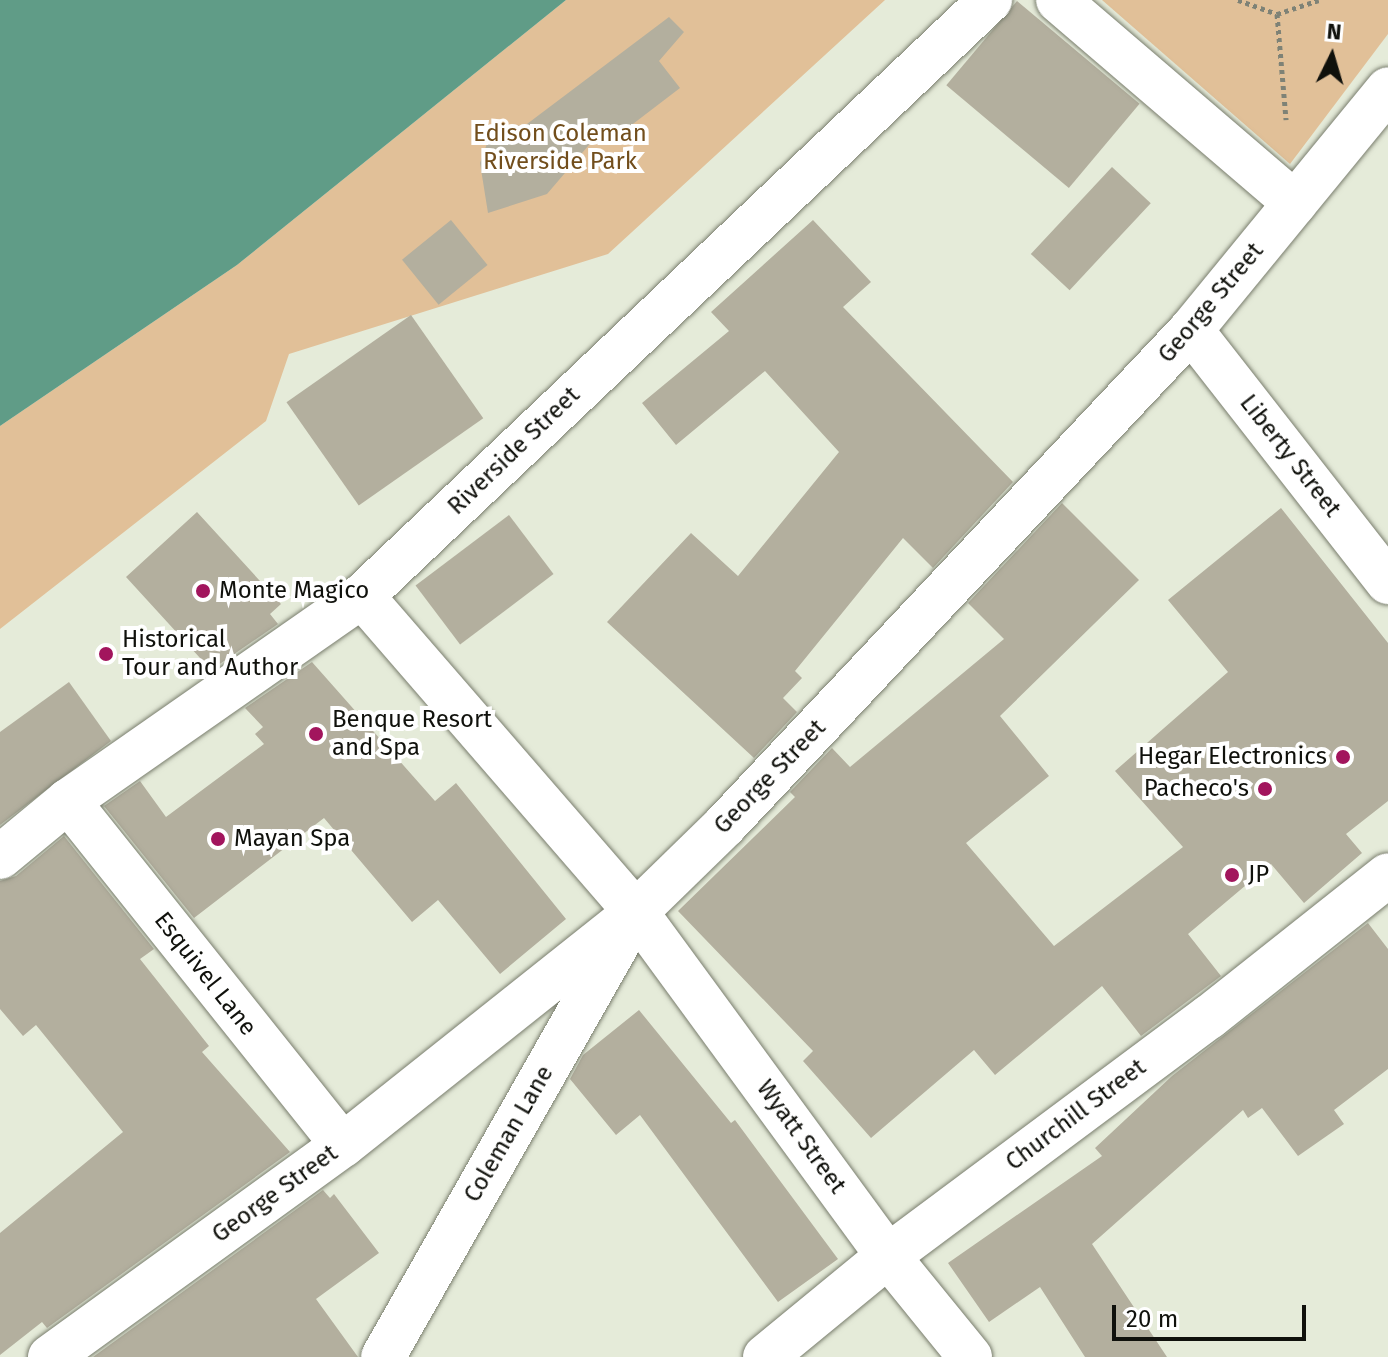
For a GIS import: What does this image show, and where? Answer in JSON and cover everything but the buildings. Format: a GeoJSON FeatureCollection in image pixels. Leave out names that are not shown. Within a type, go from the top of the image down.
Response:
{"type":"FeatureCollection","features":[{"type":"Feature","properties":{"kind":"street","name":"Riverside Street"},"geometry":{"type":"LineString","coordinates":[[0,857],[68,801],[362,596],[990,0]]}},
{"type":"Feature","properties":{"kind":"street"},"geometry":{"type":"LineString","coordinates":[[1058,0],[1295,203]]}},
{"type":"Feature","properties":{"kind":"street","name":"George Street"},"geometry":{"type":"LineString","coordinates":[[50,1357],[343,1145],[636,912],[725,825],[1191,330],[1388,89]]}},
{"type":"Feature","properties":{"kind":"street","name":"Liberty Street"},"geometry":{"type":"LineString","coordinates":[[1191,330],[1388,582]]}},
{"type":"Feature","properties":{"kind":"street","name":"Wyatt Street"},"geometry":{"type":"LineString","coordinates":[[362,596],[636,912],[888,1256],[970,1357]]}},
{"type":"Feature","properties":{"kind":"street","name":"Esquivel Lane"},"geometry":{"type":"LineString","coordinates":[[68,801],[343,1145]]}},
{"type":"Feature","properties":{"kind":"street","name":"Churchill Street"},"geometry":{"type":"LineString","coordinates":[[765,1357],[888,1256],[1209,1017],[1388,875]]}},
{"type":"Feature","properties":{"kind":"street","name":"Coleman Lane"},"geometry":{"type":"LineString","coordinates":[[383,1357],[636,912]]}},
{"type":"Feature","properties":{"kind":"path"},"geometry":{"type":"LineString","coordinates":[[1238,0],[1277,14],[1319,0]]}},
{"type":"Feature","properties":{"kind":"path"},"geometry":{"type":"LineString","coordinates":[[1277,14],[1287,134]]}},
{"type":"Feature","properties":{"kind":"green space","name":"Edison Coleman Riverside Park"},"geometry":{"type":"Polygon","coordinates":[[[566,0],[885,0],[608,254],[289,354],[266,421],[0,629],[0,426],[237,265],[566,0]]]}},
{"type":"Feature","properties":{"kind":"green space"},"geometry":{"type":"Polygon","coordinates":[[[1102,0],[1388,0],[1388,34],[1290,164],[1102,0]]]}},
{"type":"Feature","properties":{"kind":"shaded area"},"geometry":{"type":"Polygon","coordinates":[[[0,0],[566,0],[237,265],[0,426],[0,0]]]}},
{"type":"Feature","properties":{"kind":"place","name":"Monte Magico"},"geometry":{"type":"Point","coordinates":[203,591]}},
{"type":"Feature","properties":{"kind":"place","name":"Historical Tour and Author"},"geometry":{"type":"Point","coordinates":[106,654]}},
{"type":"Feature","properties":{"kind":"place","name":"Benque Resort and Spa"},"geometry":{"type":"Point","coordinates":[316,734]}},
{"type":"Feature","properties":{"kind":"place","name":"Hegar Electronics"},"geometry":{"type":"Point","coordinates":[1343,757]}},
{"type":"Feature","properties":{"kind":"place","name":"Pacheco's"},"geometry":{"type":"Point","coordinates":[1265,789]}},
{"type":"Feature","properties":{"kind":"place","name":"Mayan Spa"},"geometry":{"type":"Point","coordinates":[218,839]}},
{"type":"Feature","properties":{"kind":"place","name":"JP"},"geometry":{"type":"Point","coordinates":[1232,875]}}]}
